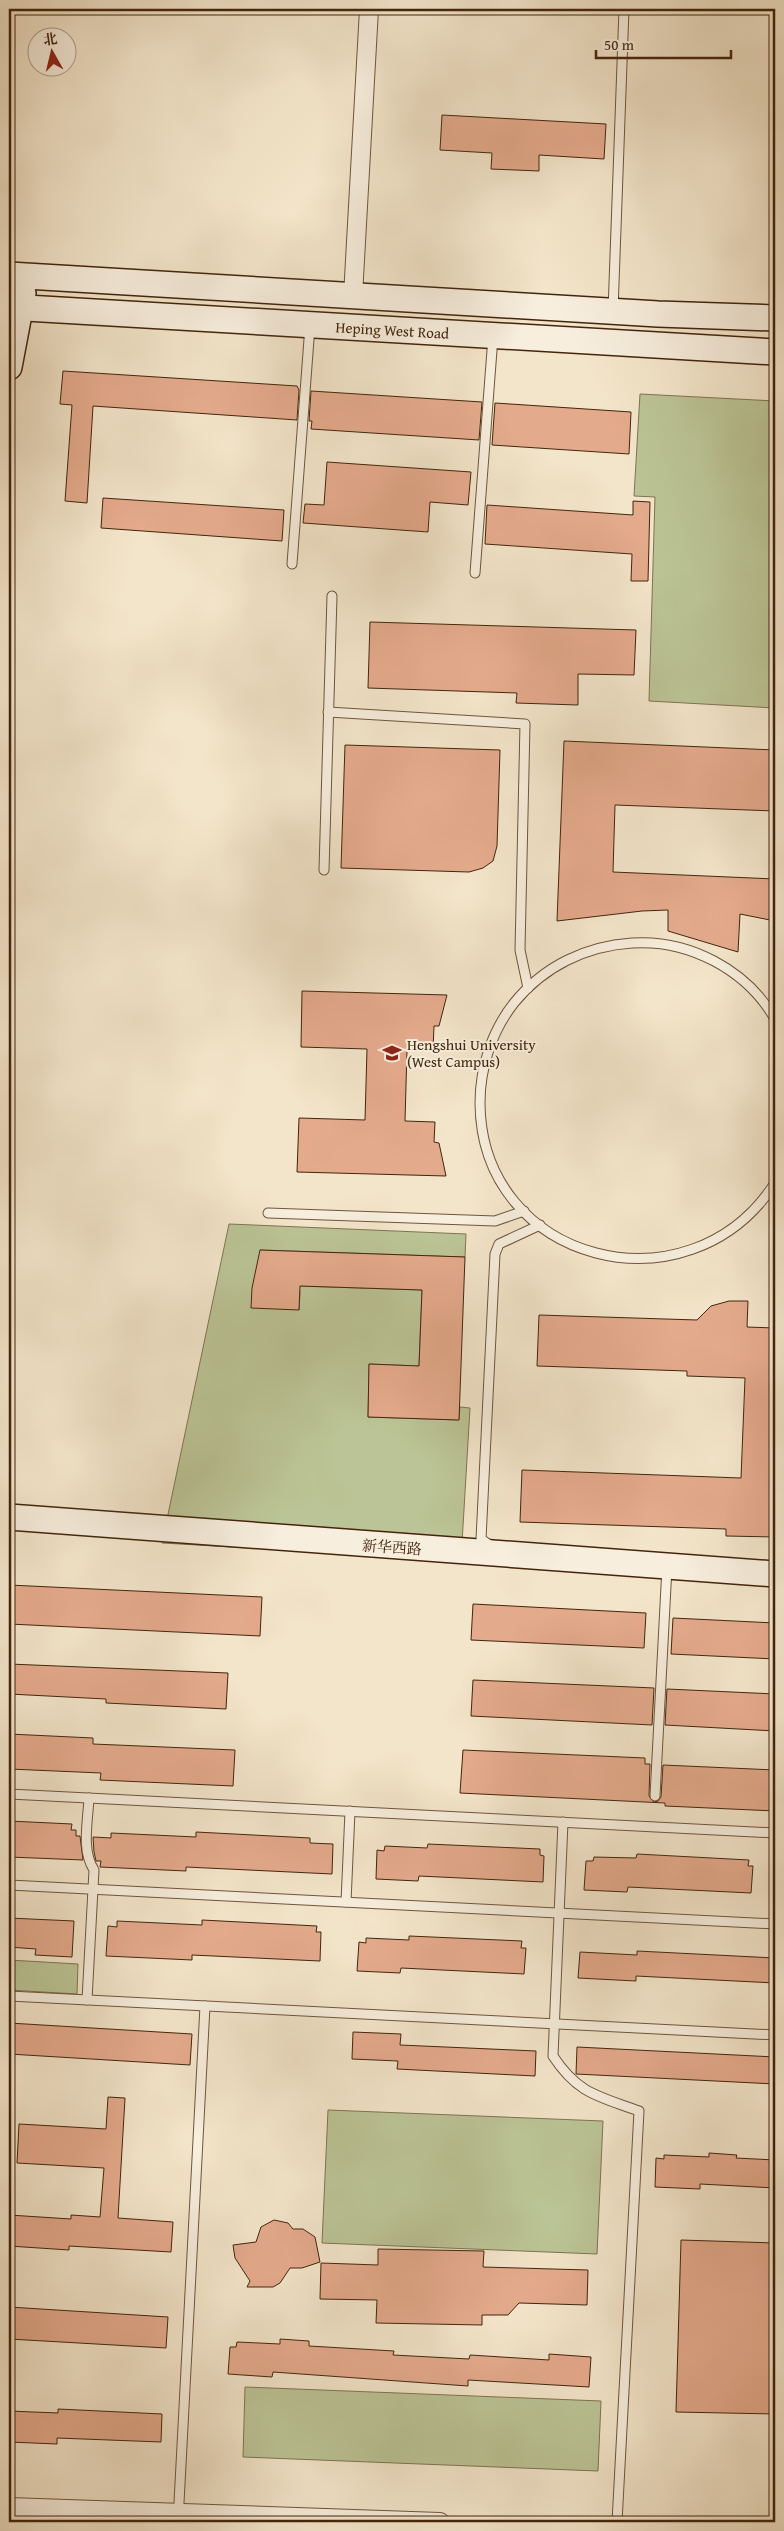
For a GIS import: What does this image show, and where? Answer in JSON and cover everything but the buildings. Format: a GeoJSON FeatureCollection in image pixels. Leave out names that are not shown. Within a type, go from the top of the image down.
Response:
{"type":"FeatureCollection","features":[{"type":"Feature","properties":{"kind":"main road","name":"Heping West Road"},"geometry":{"type":"LineString","coordinates":[[17,276],[613,311],[775,318]]}},
{"type":"Feature","properties":{"kind":"main road"},"geometry":{"type":"LineString","coordinates":[[9,367],[17,276]]}},
{"type":"Feature","properties":{"kind":"main road","name":"Heping West Road"},"geometry":{"type":"LineString","coordinates":[[14,308],[775,352]]}},
{"type":"Feature","properties":{"kind":"main road","name":"新华西路"},"geometry":{"type":"LineString","coordinates":[[9,1516],[775,1574]]}},
{"type":"Feature","properties":{"kind":"street"},"geometry":{"type":"LineString","coordinates":[[354,296],[369,9]]}},
{"type":"Feature","properties":{"kind":"street"},"geometry":{"type":"LineString","coordinates":[[9,2507],[179,2517],[440,2522]]}},
{"type":"Feature","properties":{"kind":"lane"},"geometry":{"type":"LineString","coordinates":[[613,311],[624,9]]}},
{"type":"Feature","properties":{"kind":"lane"},"geometry":{"type":"LineString","coordinates":[[292,564],[310,325]]}},
{"type":"Feature","properties":{"kind":"lane"},"geometry":{"type":"LineString","coordinates":[[476,574],[493,336]]}},
{"type":"Feature","properties":{"kind":"lane"},"geometry":{"type":"LineString","coordinates":[[324,870],[332,596]]}},
{"type":"Feature","properties":{"kind":"lane"},"geometry":{"type":"LineString","coordinates":[[328,712],[525,724],[520,950],[528,988]]}},
{"type":"Feature","properties":{"kind":"lane"},"geometry":{"type":"LineString","coordinates":[[775,1019],[757,994],[723,966],[682,948],[661,944],[617,944],[595,948],[555,966],[528,988],[508,1011],[497,1029],[487,1056],[480,1092],[480,1113],[490,1156],[506,1188],[524,1211],[558,1238],[598,1254],[641,1260],[662,1258],[689,1251],[721,1237],[754,1210],[775,1183]]}},
{"type":"Feature","properties":{"kind":"lane"},"geometry":{"type":"LineString","coordinates":[[268,1213],[495,1221],[524,1211]]}},
{"type":"Feature","properties":{"kind":"lane"},"geometry":{"type":"LineString","coordinates":[[540,1225],[499,1244],[495,1254],[480,1539],[491,1546],[775,1565]]}},
{"type":"Feature","properties":{"kind":"lane"},"geometry":{"type":"LineString","coordinates":[[656,1796],[667,1567]]}},
{"type":"Feature","properties":{"kind":"lane"},"geometry":{"type":"LineString","coordinates":[[9,1794],[775,1832]]}},
{"type":"Feature","properties":{"kind":"lane"},"geometry":{"type":"LineString","coordinates":[[87,2000],[94,1870],[88,1861],[86,1850],[89,1798]]}},
{"type":"Feature","properties":{"kind":"lane"},"geometry":{"type":"LineString","coordinates":[[346,1902],[350,1811]]}},
{"type":"Feature","properties":{"kind":"lane"},"geometry":{"type":"LineString","coordinates":[[563,1822],[553,2056],[564,2074],[575,2084],[592,2094],[639,2111],[617,2522]]}},
{"type":"Feature","properties":{"kind":"lane"},"geometry":{"type":"LineString","coordinates":[[9,1885],[775,1924]]}},
{"type":"Feature","properties":{"kind":"lane"},"geometry":{"type":"LineString","coordinates":[[9,1996],[775,2034]]}},
{"type":"Feature","properties":{"kind":"lane"},"geometry":{"type":"LineString","coordinates":[[179,2517],[205,2006]]}},
{"type":"Feature","properties":{"kind":"green space"},"geometry":{"type":"Polygon","coordinates":[[[640,394],[775,401],[775,708],[649,701],[655,497],[634,496],[640,394]]]}},
{"type":"Feature","properties":{"kind":"green space"},"geometry":{"type":"Polygon","coordinates":[[[229,1224],[466,1234],[465,1257],[260,1250],[299,1310],[300,1292],[298,1286],[422,1290],[419,1366],[369,1364],[368,1417],[459,1420],[460,1407],[470,1408],[461,1560],[162,1543],[229,1224]]]}},
{"type":"Feature","properties":{"kind":"green space"},"geometry":{"type":"Polygon","coordinates":[[[9,1960],[78,1964],[77,1994],[9,1990],[9,1960]]]}},
{"type":"Feature","properties":{"kind":"green space"},"geometry":{"type":"Polygon","coordinates":[[[328,2110],[603,2121],[597,2254],[322,2243],[328,2110]]]}},
{"type":"Feature","properties":{"kind":"green space"},"geometry":{"type":"Polygon","coordinates":[[[245,2387],[601,2401],[598,2471],[243,2457],[245,2387]]]}},
{"type":"Feature","properties":{"kind":"place","name":"Hengshui University (West Campus)"},"geometry":{"type":"Point","coordinates":[392,1053]}}]}
